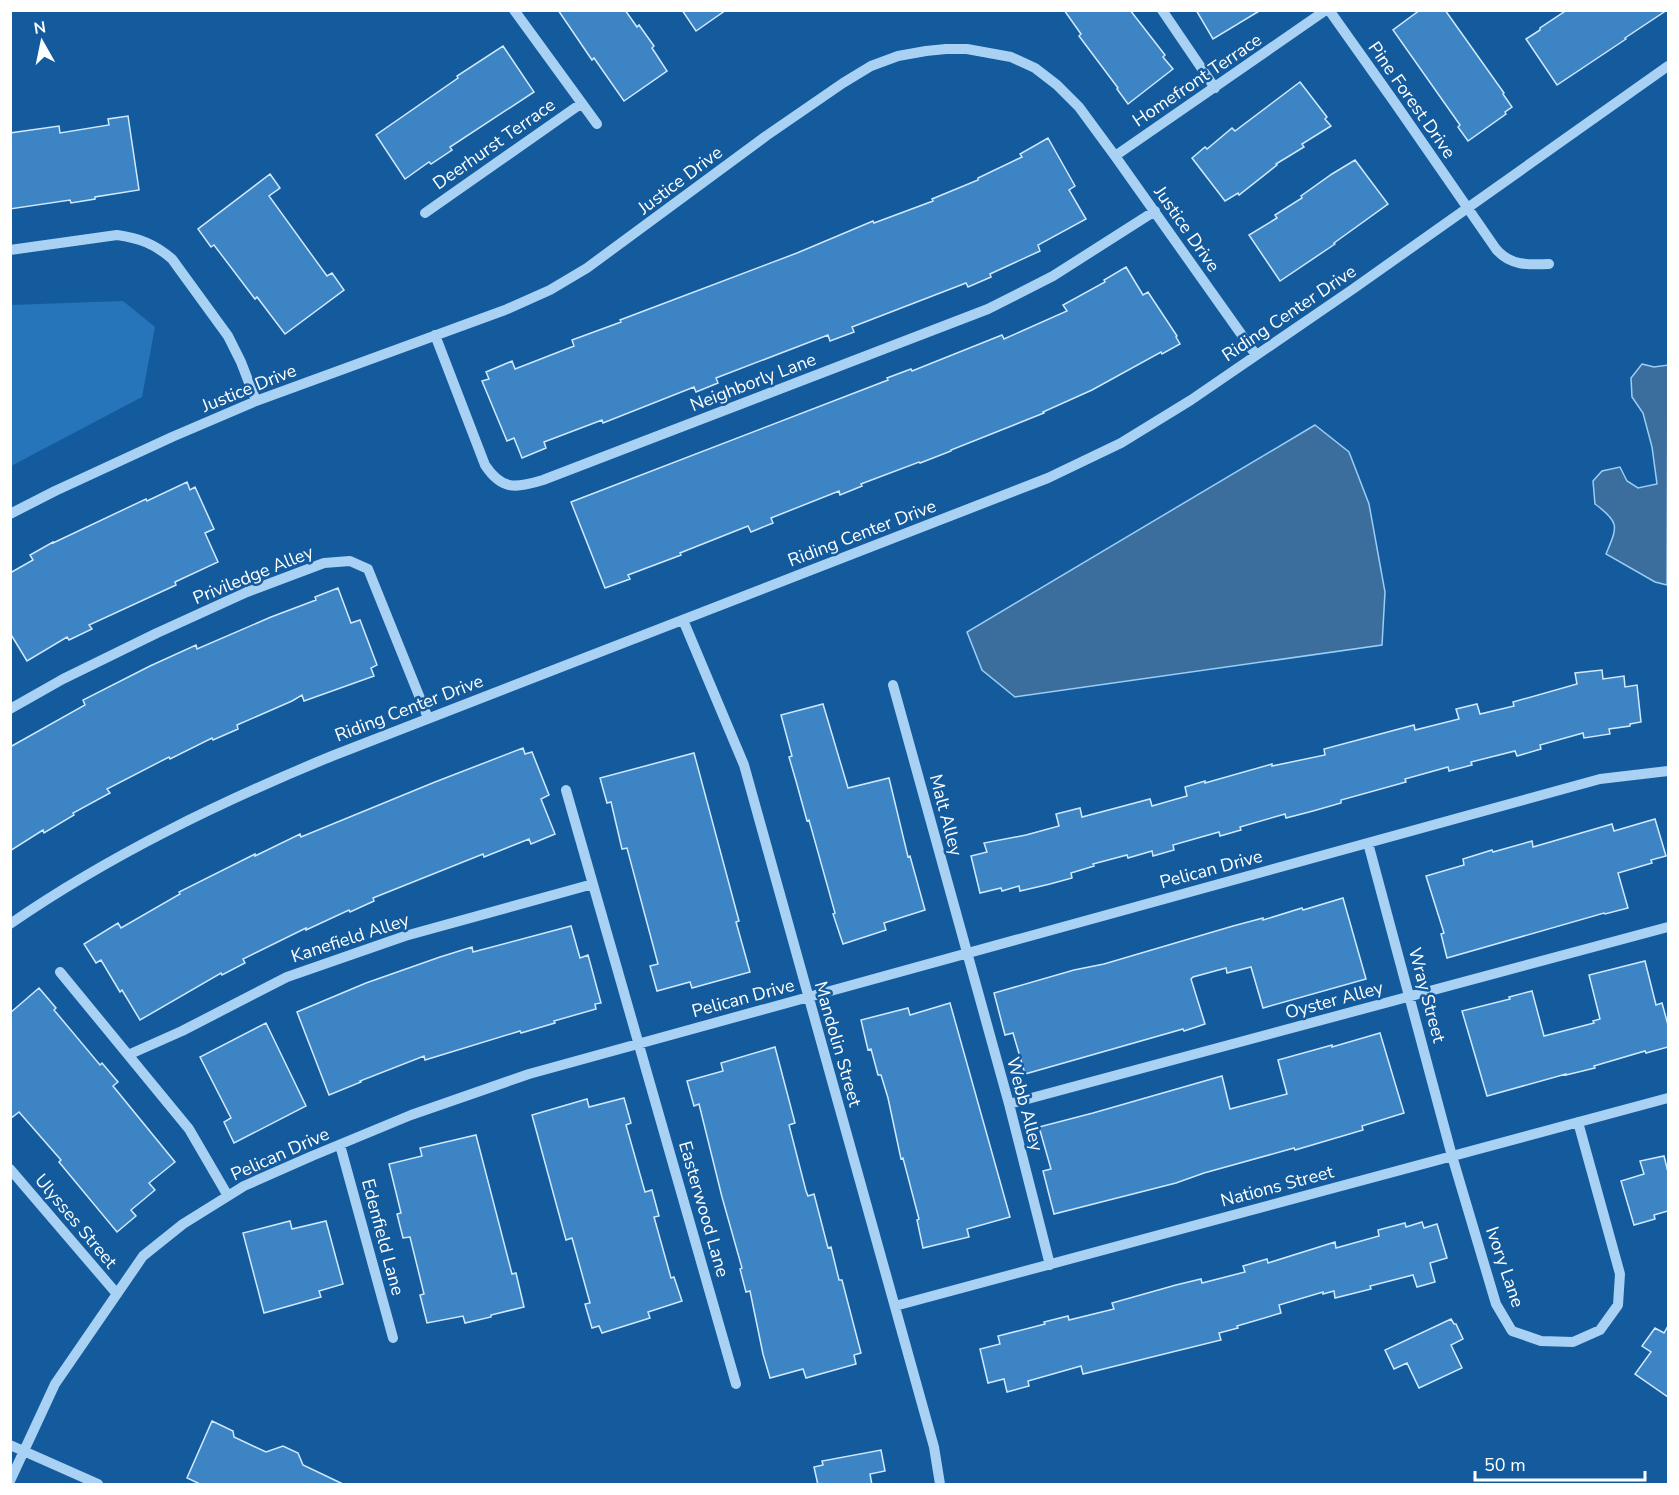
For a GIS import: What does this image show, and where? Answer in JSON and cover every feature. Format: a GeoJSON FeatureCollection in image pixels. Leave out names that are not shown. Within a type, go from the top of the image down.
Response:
{"type":"FeatureCollection","features":[{"type":"Feature","properties":{"kind":"street","name":"Deerhurst Terrace"},"geometry":{"type":"LineString","coordinates":[[514,10],[597,124]]}},
{"type":"Feature","properties":{"kind":"street"},"geometry":{"type":"LineString","coordinates":[[1162,10],[1215,88]]}},
{"type":"Feature","properties":{"kind":"street","name":"Homefront Terrace"},"geometry":{"type":"LineString","coordinates":[[1115,156],[1327,10]]}},
{"type":"Feature","properties":{"kind":"street","name":"Pine Forest Drive"},"geometry":{"type":"LineString","coordinates":[[1327,10],[1501,255],[1520,264],[1549,264]]}},
{"type":"Feature","properties":{"kind":"street","name":"Justice Drive"},"geometry":{"type":"LineString","coordinates":[[10,514],[55,491],[256,401],[505,310],[550,290],[587,268],[808,106],[871,66],[898,56],[946,49],[968,49],[1011,57],[1035,68],[1057,85],[1079,107],[1256,355]]}},
{"type":"Feature","properties":{"kind":"street","name":"Riding Center Drive"},"geometry":{"type":"LineString","coordinates":[[10,924],[106,864],[182,823],[269,782],[428,718],[1048,478],[1121,443],[1191,400],[1353,289],[1668,66]]}},
{"type":"Feature","properties":{"kind":"street","name":"Deerhurst Terrace"},"geometry":{"type":"LineString","coordinates":[[425,213],[582,103]]}},
{"type":"Feature","properties":{"kind":"street","name":"Neighborly Lane"},"geometry":{"type":"LineString","coordinates":[[435,335],[485,465],[492,477],[506,484],[521,487],[988,309],[1053,276],[1155,211]]}},
{"type":"Feature","properties":{"kind":"street"},"geometry":{"type":"LineString","coordinates":[[10,250],[117,235],[139,239],[160,249],[172,259],[228,336],[242,362],[256,401]]}},
{"type":"Feature","properties":{"kind":"street","name":"Priviledge Alley"},"geometry":{"type":"LineString","coordinates":[[10,709],[63,678],[247,592],[324,563],[350,561],[368,569],[428,718]]}},
{"type":"Feature","properties":{"kind":"street","name":"Mandolin Street"},"geometry":{"type":"LineString","coordinates":[[683,620],[744,765],[934,1447],[940,1485]]}},
{"type":"Feature","properties":{"kind":"street","name":"Malt Alley"},"geometry":{"type":"LineString","coordinates":[[893,685],[966,952]]}},
{"type":"Feature","properties":{"kind":"street","name":"Pelican Drive"},"geometry":{"type":"LineString","coordinates":[[10,1481],[55,1384],[143,1256],[183,1224],[243,1186],[411,1115],[529,1074],[1600,779],[1668,771]]}},
{"type":"Feature","properties":{"kind":"street"},"geometry":{"type":"LineString","coordinates":[[567,790],[640,1044]]}},
{"type":"Feature","properties":{"kind":"street","name":"Wray Street"},"geometry":{"type":"LineString","coordinates":[[1368,843],[1452,1156]]}},
{"type":"Feature","properties":{"kind":"street","name":"Kanefield Alley"},"geometry":{"type":"LineString","coordinates":[[128,1055],[182,1031],[287,977],[405,936],[593,884]]}},
{"type":"Feature","properties":{"kind":"street","name":"Oyster Alley"},"geometry":{"type":"LineString","coordinates":[[1009,1104],[1668,927]]}},
{"type":"Feature","properties":{"kind":"street","name":"Webb Alley"},"geometry":{"type":"LineString","coordinates":[[966,952],[1009,1104],[1050,1264]]}},
{"type":"Feature","properties":{"kind":"street"},"geometry":{"type":"LineString","coordinates":[[60,972],[189,1129],[228,1196]]}},
{"type":"Feature","properties":{"kind":"street","name":"Easterwood Lane"},"geometry":{"type":"LineString","coordinates":[[640,1044],[736,1384]]}},
{"type":"Feature","properties":{"kind":"street","name":"Nations Street"},"geometry":{"type":"LineString","coordinates":[[895,1306],[1668,1098]]}},
{"type":"Feature","properties":{"kind":"street","name":"Ivory Lane"},"geometry":{"type":"LineString","coordinates":[[1452,1156],[1496,1304],[1512,1331],[1541,1341],[1573,1342],[1600,1330],[1618,1305],[1620,1274],[1578,1122]]}},
{"type":"Feature","properties":{"kind":"street","name":"Edenfield Lane"},"geometry":{"type":"LineString","coordinates":[[340,1145],[393,1338]]}},
{"type":"Feature","properties":{"kind":"street","name":"Ulysses Street"},"geometry":{"type":"LineString","coordinates":[[10,1169],[117,1294]]}},
{"type":"Feature","properties":{"kind":"street"},"geometry":{"type":"LineString","coordinates":[[10,1445],[98,1485]]}},
{"type":"Feature","properties":{"kind":"shaded area"},"geometry":{"type":"Polygon","coordinates":[[[123,301],[155,327],[142,397],[11,466],[11,305],[123,301]]]}},
{"type":"Feature","properties":{"kind":"shaded area"},"geometry":{"type":"Polygon","coordinates":[[[1642,364],[1654,367],[1668,365],[1667,585],[1655,582],[1606,554],[1613,537],[1613,521],[1595,504],[1593,481],[1602,471],[1620,467],[1627,481],[1638,488],[1657,484],[1652,447],[1643,413],[1632,397],[1631,378],[1642,364]]]}},
{"type":"Feature","properties":{"kind":"shaded area"},"geometry":{"type":"Polygon","coordinates":[[[1315,425],[1349,452],[1369,504],[1385,592],[1382,645],[1015,697],[982,670],[967,632],[1315,425]]]}},
{"type":"Feature","properties":{"kind":"building"},"geometry":{"type":"Polygon","coordinates":[[[558,10],[625,10],[654,46],[652,48],[667,71],[624,101],[594,58],[592,60],[558,10]]]}},
{"type":"Feature","properties":{"kind":"building"},"geometry":{"type":"Polygon","coordinates":[[[682,10],[726,10],[696,31],[682,10]]]}},
{"type":"Feature","properties":{"kind":"building"},"geometry":{"type":"Polygon","coordinates":[[[1064,10],[1130,10],[1173,69],[1128,104],[1079,36],[1081,34],[1064,10]]]}},
{"type":"Feature","properties":{"kind":"building"},"geometry":{"type":"Polygon","coordinates":[[[1196,10],[1261,10],[1213,39],[1196,10]]]}},
{"type":"Feature","properties":{"kind":"building"},"geometry":{"type":"Polygon","coordinates":[[[1420,10],[1445,10],[1512,107],[1505,112],[1506,114],[1468,141],[1458,127],[1460,125],[1393,30],[1420,10]]]}},
{"type":"Feature","properties":{"kind":"building"},"geometry":{"type":"Polygon","coordinates":[[[1567,10],[1667,10],[1557,85],[1526,39],[1567,10]]]}},
{"type":"Feature","properties":{"kind":"building"},"geometry":{"type":"Polygon","coordinates":[[[503,46],[534,92],[450,147],[452,150],[431,164],[429,162],[405,179],[376,135],[458,78],[457,76],[503,46]]]}},
{"type":"Feature","properties":{"kind":"building"},"geometry":{"type":"Polygon","coordinates":[[[1300,82],[1327,117],[1325,119],[1331,126],[1302,144],[1304,147],[1276,164],[1239,195],[1238,193],[1225,201],[1192,158],[1232,128],[1235,131],[1300,82]]]}},
{"type":"Feature","properties":{"kind":"building"},"geometry":{"type":"Polygon","coordinates":[[[128,116],[139,190],[71,203],[70,200],[10,209],[10,133],[59,126],[60,133],[109,125],[108,119],[128,116]]]}},
{"type":"Feature","properties":{"kind":"building"},"geometry":{"type":"Polygon","coordinates":[[[1048,138],[1075,186],[1069,190],[1086,219],[1038,245],[1040,251],[968,287],[966,283],[852,327],[854,332],[830,341],[828,335],[716,378],[718,383],[696,392],[694,387],[603,423],[602,420],[544,442],[546,448],[522,458],[514,438],[507,441],[482,381],[489,379],[486,372],[512,361],[515,369],[574,346],[572,340],[621,322],[620,320],[797,253],[873,221],[874,223],[933,201],[932,199],[978,180],[1022,157],[1020,154],[1048,138]]]}},
{"type":"Feature","properties":{"kind":"building"},"geometry":{"type":"Polygon","coordinates":[[[1355,160],[1388,204],[1335,244],[1280,281],[1249,235],[1277,218],[1275,215],[1355,160]]]}},
{"type":"Feature","properties":{"kind":"building"},"geometry":{"type":"Polygon","coordinates":[[[270,174],[280,188],[269,196],[327,276],[332,273],[344,290],[285,334],[214,245],[211,247],[198,229],[270,174]]]}},
{"type":"Feature","properties":{"kind":"building"},"geometry":{"type":"Polygon","coordinates":[[[1126,267],[1143,295],[1148,292],[1180,344],[1044,413],[861,484],[862,486],[840,495],[839,491],[771,518],[773,523],[751,532],[748,526],[680,553],[681,555],[628,575],[630,579],[605,588],[571,502],[888,380],[887,378],[911,369],[912,371],[1002,335],[1004,339],[1067,311],[1063,305],[1105,282],[1104,280],[1126,267]]]}},
{"type":"Feature","properties":{"kind":"building"},"geometry":{"type":"Polygon","coordinates":[[[187,482],[190,490],[195,487],[214,529],[205,533],[218,562],[175,582],[176,585],[89,625],[92,629],[69,640],[67,637],[27,661],[10,633],[10,573],[33,560],[30,555],[53,542],[187,482]]]}},
{"type":"Feature","properties":{"kind":"building"},"geometry":{"type":"Polygon","coordinates":[[[338,588],[351,623],[360,620],[377,665],[371,668],[374,676],[304,701],[302,695],[237,725],[238,729],[213,740],[212,738],[170,759],[169,757],[107,789],[110,793],[10,851],[10,747],[85,705],[83,700],[150,666],[196,645],[197,649],[316,600],[315,597],[338,588]]]}},
{"type":"Feature","properties":{"kind":"building"},"geometry":{"type":"Polygon","coordinates":[[[1602,670],[1603,679],[1624,676],[1625,687],[1637,685],[1641,722],[1609,729],[1610,734],[1584,738],[1583,733],[1540,745],[1541,749],[1517,756],[1515,751],[1471,762],[1472,765],[1449,771],[1448,767],[1405,779],[1406,782],[1341,800],[1341,803],[1313,811],[1286,818],[1285,814],[1240,827],[1241,830],[1220,836],[1219,832],[1173,845],[1174,850],[1153,856],[1152,851],[1093,864],[1094,866],[1071,873],[1072,878],[1050,884],[1020,891],[1019,886],[1002,891],[1001,888],[980,893],[971,856],[987,852],[984,843],[1059,826],[1056,814],[1080,808],[1082,817],[1150,799],[1152,806],[1187,796],[1185,787],[1205,781],[1205,783],[1272,764],[1272,766],[1325,755],[1324,749],[1414,725],[1415,730],[1459,719],[1456,709],[1477,704],[1480,714],[1514,706],[1513,702],[1577,684],[1575,673],[1602,670]]]}},
{"type":"Feature","properties":{"kind":"building"},"geometry":{"type":"Polygon","coordinates":[[[823,704],[848,788],[889,778],[908,857],[910,856],[925,910],[884,923],[886,930],[843,944],[789,757],[792,756],[781,715],[823,704]]]}},
{"type":"Feature","properties":{"kind":"building"},"geometry":{"type":"Polygon","coordinates":[[[523,748],[525,754],[532,752],[549,795],[541,799],[555,834],[531,844],[529,839],[484,857],[483,854],[373,898],[374,901],[350,912],[349,910],[306,930],[306,928],[243,959],[245,963],[222,975],[221,973],[140,1020],[101,960],[96,963],[84,944],[118,923],[121,928],[180,894],[179,892],[255,854],[255,856],[300,834],[301,837],[523,748]]]}},
{"type":"Feature","properties":{"kind":"building"},"geometry":{"type":"Polygon","coordinates":[[[694,753],[739,921],[736,922],[750,972],[692,988],[690,982],[657,991],[650,966],[658,964],[627,848],[622,849],[611,802],[607,803],[600,778],[694,753]]]}},
{"type":"Feature","properties":{"kind":"building"},"geometry":{"type":"Polygon","coordinates":[[[1655,819],[1666,856],[1651,860],[1652,863],[1618,873],[1628,908],[1447,958],[1441,934],[1444,933],[1426,876],[1464,865],[1463,859],[1492,850],[1493,852],[1532,841],[1533,847],[1612,824],[1614,831],[1655,819]]]}},
{"type":"Feature","properties":{"kind":"building"},"geometry":{"type":"Polygon","coordinates":[[[1343,898],[1366,979],[1263,1008],[1251,967],[1227,973],[1226,968],[1193,977],[1191,979],[1205,1024],[1025,1074],[1013,1033],[1005,1035],[994,993],[1233,926],[1343,898]]]}},
{"type":"Feature","properties":{"kind":"building"},"geometry":{"type":"Polygon","coordinates":[[[571,926],[580,958],[588,955],[601,1003],[595,1004],[596,1009],[425,1060],[424,1056],[329,1095],[297,1012],[366,983],[440,957],[472,947],[473,952],[571,926]]]}},
{"type":"Feature","properties":{"kind":"building"},"geometry":{"type":"Polygon","coordinates":[[[1645,961],[1656,1005],[1662,1003],[1668,1025],[1668,1047],[1646,1053],[1645,1051],[1594,1066],[1595,1068],[1487,1096],[1462,1011],[1532,991],[1544,1036],[1594,1023],[1593,1021],[1600,1019],[1589,975],[1645,961]]]}},
{"type":"Feature","properties":{"kind":"building"},"geometry":{"type":"Polygon","coordinates":[[[39,988],[56,1008],[54,1010],[100,1065],[102,1063],[118,1082],[113,1086],[175,1162],[149,1183],[155,1190],[131,1210],[136,1216],[117,1232],[59,1162],[61,1160],[19,1112],[10,1119],[10,1013],[39,988]]]}},
{"type":"Feature","properties":{"kind":"building"},"geometry":{"type":"Polygon","coordinates":[[[950,1003],[1010,1217],[967,1229],[969,1237],[923,1248],[917,1220],[919,1219],[903,1158],[901,1159],[888,1098],[881,1075],[878,1075],[871,1049],[868,1050],[861,1020],[908,1008],[910,1015],[950,1003]]]}},
{"type":"Feature","properties":{"kind":"building"},"geometry":{"type":"Polygon","coordinates":[[[266,1023],[306,1106],[234,1143],[224,1122],[231,1118],[200,1057],[266,1023]]]}},
{"type":"Feature","properties":{"kind":"building"},"geometry":{"type":"Polygon","coordinates":[[[1380,1033],[1404,1113],[1362,1126],[1363,1130],[1295,1150],[1294,1148],[1176,1183],[1054,1214],[1043,1171],[1051,1169],[1039,1127],[1222,1076],[1230,1109],[1287,1094],[1278,1060],[1380,1033]]]}},
{"type":"Feature","properties":{"kind":"building"},"geometry":{"type":"Polygon","coordinates":[[[775,1047],[795,1123],[789,1125],[806,1191],[808,1196],[814,1194],[828,1248],[831,1247],[839,1280],[842,1280],[861,1353],[854,1355],[856,1364],[806,1378],[803,1369],[770,1378],[750,1291],[746,1292],[740,1269],[742,1268],[699,1104],[694,1106],[687,1081],[723,1071],[721,1063],[775,1047]]]}},
{"type":"Feature","properties":{"kind":"building"},"geometry":{"type":"Polygon","coordinates":[[[624,1098],[631,1123],[626,1125],[645,1192],[652,1190],[659,1216],[654,1217],[671,1278],[674,1277],[682,1301],[648,1312],[650,1318],[602,1333],[599,1326],[592,1328],[585,1304],[590,1303],[572,1238],[566,1240],[532,1115],[587,1099],[589,1107],[624,1098]]]}},
{"type":"Feature","properties":{"kind":"building"},"geometry":{"type":"Polygon","coordinates":[[[476,1135],[512,1274],[516,1273],[524,1307],[465,1323],[463,1316],[427,1323],[420,1295],[424,1294],[410,1237],[403,1238],[397,1214],[401,1213],[389,1164],[422,1156],[420,1148],[476,1135]]]}},
{"type":"Feature","properties":{"kind":"building"},"geometry":{"type":"Polygon","coordinates":[[[1664,1156],[1668,1172],[1668,1211],[1654,1215],[1655,1219],[1634,1225],[1621,1181],[1644,1174],[1640,1161],[1664,1156]]]}},
{"type":"Feature","properties":{"kind":"building"},"geometry":{"type":"Polygon","coordinates":[[[290,1221],[292,1229],[326,1221],[343,1284],[319,1291],[321,1297],[264,1313],[243,1233],[290,1221]]]}},
{"type":"Feature","properties":{"kind":"building"},"geometry":{"type":"Polygon","coordinates":[[[1422,1222],[1424,1228],[1437,1224],[1447,1258],[1430,1263],[1435,1282],[1417,1287],[1413,1275],[1335,1298],[1334,1291],[1323,1294],[1323,1292],[1279,1305],[1281,1313],[1219,1333],[1221,1340],[1083,1374],[1081,1366],[1028,1381],[1029,1386],[1007,1392],[1004,1379],[988,1383],[980,1349],[1000,1344],[998,1336],[1068,1316],[1069,1320],[1114,1309],[1112,1303],[1176,1285],[1201,1279],[1202,1283],[1245,1272],[1243,1266],[1267,1259],[1268,1263],[1335,1242],[1336,1248],[1379,1236],[1378,1230],[1405,1223],[1406,1227],[1422,1222]]]}},
{"type":"Feature","properties":{"kind":"building"},"geometry":{"type":"Polygon","coordinates":[[[1451,1319],[1463,1339],[1451,1345],[1462,1368],[1419,1388],[1407,1363],[1394,1369],[1385,1350],[1451,1319]]]}},
{"type":"Feature","properties":{"kind":"building"},"geometry":{"type":"Polygon","coordinates":[[[1668,1326],[1668,1397],[1635,1374],[1651,1352],[1642,1346],[1655,1328],[1664,1333],[1668,1326]]]}},
{"type":"Feature","properties":{"kind":"building"},"geometry":{"type":"Polygon","coordinates":[[[212,1421],[233,1431],[234,1437],[266,1452],[283,1446],[298,1453],[303,1465],[345,1485],[202,1485],[187,1478],[212,1421]]]}},
{"type":"Feature","properties":{"kind":"building"},"geometry":{"type":"Polygon","coordinates":[[[881,1450],[885,1471],[870,1474],[872,1485],[818,1485],[814,1467],[823,1465],[822,1461],[881,1450]]]}}]}
